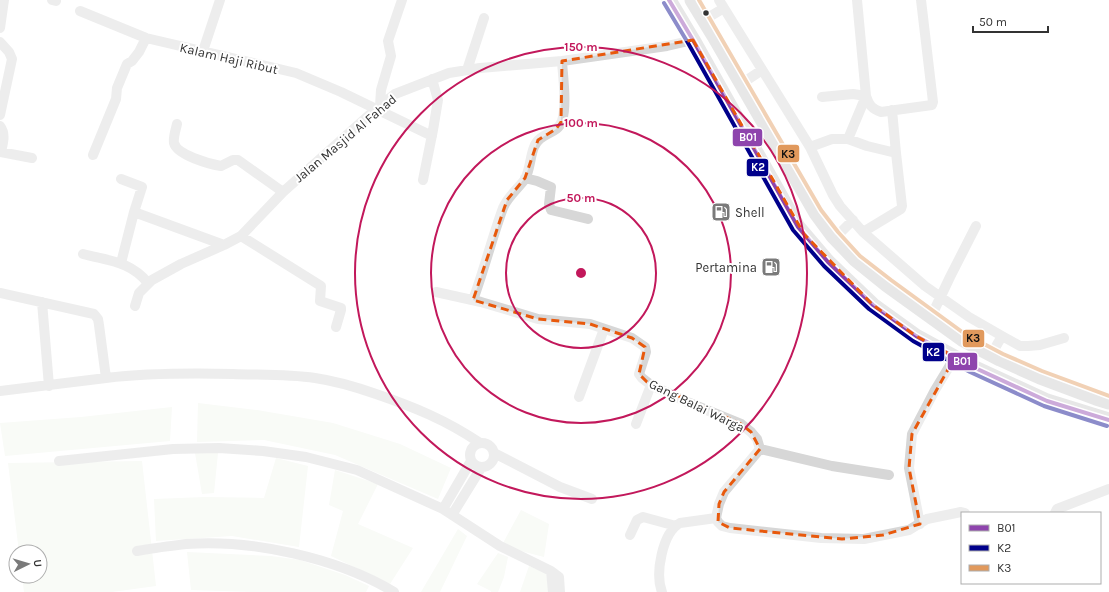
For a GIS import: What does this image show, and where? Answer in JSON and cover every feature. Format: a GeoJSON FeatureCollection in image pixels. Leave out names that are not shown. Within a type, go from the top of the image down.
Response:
{"type":"FeatureCollection","features":[{"type":"Feature","properties":{"kind":"main road"},"geometry":{"type":"LineString","coordinates":[[669,0],[798,227],[828,262],[873,305],[916,336],[973,367],[1047,401],[1109,420]]}},
{"type":"Feature","properties":{"kind":"main road"},"geometry":{"type":"LineString","coordinates":[[692,0],[816,213],[835,238],[856,260],[887,285],[962,339],[991,355],[1040,377],[1109,402]]}},
{"type":"Feature","properties":{"kind":"street"},"geometry":{"type":"LineString","coordinates":[[0,28],[4,0]]}},
{"type":"Feature","properties":{"kind":"street"},"geometry":{"type":"LineString","coordinates":[[203,51],[220,0]]}},
{"type":"Feature","properties":{"kind":"street"},"geometry":{"type":"LineString","coordinates":[[378,107],[381,90],[391,56],[388,41],[402,0]]}},
{"type":"Feature","properties":{"kind":"street"},"geometry":{"type":"LineString","coordinates":[[856,0],[866,96],[868,104],[881,112],[930,106],[933,102],[921,0]]}},
{"type":"Feature","properties":{"kind":"street"},"geometry":{"type":"LineString","coordinates":[[704,20],[722,4],[810,147],[833,195],[840,206],[864,232],[915,277],[940,296],[969,317],[1020,346],[1040,345],[1064,338]]}},
{"type":"Feature","properties":{"kind":"street","name":"Kalam Haji Ribut"},"geometry":{"type":"LineString","coordinates":[[80,11],[146,38],[296,73],[378,107],[432,136]]}},
{"type":"Feature","properties":{"kind":"street"},"geometry":{"type":"LineString","coordinates":[[467,70],[484,18]]}},
{"type":"Feature","properties":{"kind":"street"},"geometry":{"type":"LineString","coordinates":[[93,155],[116,99],[117,88],[127,64],[132,61],[139,52],[146,38]]}},
{"type":"Feature","properties":{"kind":"street","name":"Jalan Masjid Al Fahad"},"geometry":{"type":"LineString","coordinates":[[135,306],[139,293],[157,276],[241,236],[282,192],[378,107],[395,94],[449,73],[667,46],[693,40]]}},
{"type":"Feature","properties":{"kind":"street"},"geometry":{"type":"LineString","coordinates":[[0,42],[9,52],[12,59],[0,115]]}},
{"type":"Feature","properties":{"kind":"street"},"geometry":{"type":"LineString","coordinates":[[473,300],[507,200],[525,178],[534,147],[538,140],[542,136],[556,129],[561,122],[564,107],[562,60]]}},
{"type":"Feature","properties":{"kind":"street"},"geometry":{"type":"LineString","coordinates":[[741,84],[762,70]]}},
{"type":"Feature","properties":{"kind":"street"},"geometry":{"type":"LineString","coordinates":[[423,180],[438,100],[432,79]]}},
{"type":"Feature","properties":{"kind":"street"},"geometry":{"type":"LineString","coordinates":[[822,97],[853,94],[866,96]]}},
{"type":"Feature","properties":{"kind":"street"},"geometry":{"type":"LineString","coordinates":[[848,139],[866,96]]}},
{"type":"Feature","properties":{"kind":"street"},"geometry":{"type":"LineString","coordinates":[[864,232],[901,209],[902,202],[892,110]]}},
{"type":"Feature","properties":{"kind":"street"},"geometry":{"type":"LineString","coordinates":[[177,124],[174,141],[176,148],[182,153],[221,166],[233,160],[238,160],[282,192]]}},
{"type":"Feature","properties":{"kind":"street"},"geometry":{"type":"LineString","coordinates":[[0,126],[4,132],[0,152],[32,158]]}},
{"type":"Feature","properties":{"kind":"street"},"geometry":{"type":"LineString","coordinates":[[810,147],[832,139],[848,139],[896,153]]}},
{"type":"Feature","properties":{"kind":"street"},"geometry":{"type":"LineString","coordinates":[[525,178],[551,187],[549,204],[551,210],[588,219]]}},
{"type":"Feature","properties":{"kind":"street"},"geometry":{"type":"LineString","coordinates":[[121,179],[142,187],[121,264]]}},
{"type":"Feature","properties":{"kind":"street"},"geometry":{"type":"LineString","coordinates":[[134,212],[224,245]]}},
{"type":"Feature","properties":{"kind":"street"},"geometry":{"type":"LineString","coordinates":[[835,238],[853,220]]}},
{"type":"Feature","properties":{"kind":"street"},"geometry":{"type":"LineString","coordinates":[[931,317],[940,296],[976,226]]}},
{"type":"Feature","properties":{"kind":"street"},"geometry":{"type":"LineString","coordinates":[[241,236],[321,286],[320,301],[341,308],[336,327]]}},
{"type":"Feature","properties":{"kind":"street"},"geometry":{"type":"LineString","coordinates":[[83,254],[132,268],[148,283]]}},
{"type":"Feature","properties":{"kind":"street","name":"Gang Balai Warga"},"geometry":{"type":"LineString","coordinates":[[436,292],[473,300],[538,319],[590,324],[632,338],[645,347],[646,352],[639,374],[650,385],[686,402],[741,424],[757,438],[760,449]]}},
{"type":"Feature","properties":{"kind":"street"},"geometry":{"type":"LineString","coordinates":[[0,293],[94,314],[98,319],[106,378]]}},
{"type":"Feature","properties":{"kind":"street"},"geometry":{"type":"LineString","coordinates":[[42,302],[49,386]]}},
{"type":"Feature","properties":{"kind":"street"},"geometry":{"type":"LineString","coordinates":[[579,397],[604,329]]}},
{"type":"Feature","properties":{"kind":"street"},"geometry":{"type":"LineString","coordinates":[[991,355],[1002,336]]}},
{"type":"Feature","properties":{"kind":"street"},"geometry":{"type":"LineString","coordinates":[[920,524],[909,468],[912,434],[934,390],[955,357]]}},
{"type":"Feature","properties":{"kind":"street"},"geometry":{"type":"LineString","coordinates":[[0,390],[49,386],[137,375],[202,373],[289,375],[325,380],[357,387],[413,406],[467,434],[480,443],[488,445],[494,453],[560,487],[592,499]]}},
{"type":"Feature","properties":{"kind":"street"},"geometry":{"type":"LineString","coordinates":[[636,424],[650,385]]}},
{"type":"Feature","properties":{"kind":"street"},"geometry":{"type":"LineString","coordinates":[[480,443],[474,446],[471,450],[471,461],[475,466],[480,468],[486,467],[491,463],[494,453]]}},
{"type":"Feature","properties":{"kind":"street"},"geometry":{"type":"LineString","coordinates":[[59,461],[173,449],[219,448],[263,451],[306,457],[357,470],[443,509],[500,546],[551,571],[558,576],[560,592]]}},
{"type":"Feature","properties":{"kind":"street"},"geometry":{"type":"LineString","coordinates":[[888,475],[832,466],[760,449],[724,492],[718,504],[716,518],[722,526],[730,528],[821,538],[864,539],[909,530],[927,519],[961,512]]}},
{"type":"Feature","properties":{"kind":"street"},"geometry":{"type":"LineString","coordinates":[[443,509],[471,461]]}},
{"type":"Feature","properties":{"kind":"street"},"geometry":{"type":"LineString","coordinates":[[452,515],[480,468]]}},
{"type":"Feature","properties":{"kind":"street"},"geometry":{"type":"LineString","coordinates":[[1056,512],[1057,509],[1109,489]]}},
{"type":"Feature","properties":{"kind":"street"},"geometry":{"type":"LineString","coordinates":[[630,535],[637,520],[643,517],[676,526]]}},
{"type":"Feature","properties":{"kind":"street"},"geometry":{"type":"LineString","coordinates":[[662,592],[659,584],[660,560],[665,542],[676,526],[680,523],[716,518]]}},
{"type":"Feature","properties":{"kind":"street"},"geometry":{"type":"LineString","coordinates":[[137,550],[186,544],[230,544],[283,551],[316,559],[351,571],[394,592]]}},
{"type":"Feature","properties":{"kind":"street"},"geometry":{"type":"LineString","coordinates":[[551,571],[553,592]]}},
{"type":"Feature","properties":{"kind":"highlighted area"},"geometry":{"type":"Polygon","coordinates":[[[693,40],[804,234],[873,305],[916,336],[955,357],[912,434],[909,468],[920,524],[883,535],[842,539],[730,528],[718,522],[719,504],[724,492],[760,449],[751,432],[741,424],[647,382],[639,374],[645,347],[632,338],[590,324],[538,319],[473,300],[507,200],[525,178],[538,140],[556,129],[561,122],[562,61],[693,40]]]}},
{"type":"Feature","properties":{"kind":"shaded area"},"geometry":{"type":"Polygon","coordinates":[[[198,403],[257,410],[333,423],[400,444],[451,468],[438,499],[335,455],[264,440],[197,442],[198,403]]]}},
{"type":"Feature","properties":{"kind":"shaded area"},"geometry":{"type":"Polygon","coordinates":[[[172,407],[170,441],[5,456],[0,423],[81,417],[172,407]]]}},
{"type":"Feature","properties":{"kind":"shaded area"},"geometry":{"type":"Polygon","coordinates":[[[195,453],[218,453],[214,493],[202,494],[195,453]]]}},
{"type":"Feature","properties":{"kind":"shaded area"},"geometry":{"type":"Polygon","coordinates":[[[276,458],[308,466],[299,547],[232,536],[156,541],[154,499],[205,497],[264,498],[276,458]]]}},
{"type":"Feature","properties":{"kind":"shaded area"},"geometry":{"type":"Polygon","coordinates":[[[142,461],[156,586],[112,592],[24,592],[23,584],[48,584],[48,544],[18,544],[8,463],[142,461]]]}},
{"type":"Feature","properties":{"kind":"shaded area"},"geometry":{"type":"Polygon","coordinates":[[[335,470],[378,484],[358,524],[413,548],[390,584],[331,556],[343,511],[329,505],[335,470]]]}},
{"type":"Feature","properties":{"kind":"shaded area"},"geometry":{"type":"Polygon","coordinates":[[[521,510],[549,524],[544,557],[517,550],[503,543],[521,510]]]}},
{"type":"Feature","properties":{"kind":"shaded area"},"geometry":{"type":"Polygon","coordinates":[[[458,529],[467,536],[440,592],[421,592],[458,529]]]}},
{"type":"Feature","properties":{"kind":"shaded area"},"geometry":{"type":"Polygon","coordinates":[[[187,552],[271,556],[300,560],[345,575],[369,586],[366,592],[253,592],[191,590],[187,552]]]}},
{"type":"Feature","properties":{"kind":"shaded area"},"geometry":{"type":"Polygon","coordinates":[[[498,553],[508,557],[504,577],[498,592],[491,592],[477,584],[498,553]]]}},
{"type":"Feature","properties":{"kind":"shaded area"},"geometry":{"type":"Polygon","coordinates":[[[529,566],[546,573],[549,592],[520,592],[529,566]]]}},
{"type":"Feature","properties":{"kind":"transit line","name":"B01"},"geometry":{"type":"LineString","coordinates":[[669,0],[798,227],[828,262],[873,305],[916,336],[973,367],[1047,401],[1109,420]]}},
{"type":"Feature","properties":{"kind":"transit line","name":"K3"},"geometry":{"type":"LineString","coordinates":[[699,0],[821,210],[838,232],[860,256],[965,334],[1003,354],[1042,371],[1109,396]]}},
{"type":"Feature","properties":{"kind":"transit line","name":"K2"},"geometry":{"type":"LineString","coordinates":[[664,3],[793,230],[824,266],[869,309],[913,341],[970,372],[1044,406],[1107,426]]}},
{"type":"Feature","properties":{"kind":"place","name":"Shell"},"geometry":{"type":"Point","coordinates":[721,212]}},
{"type":"Feature","properties":{"kind":"place","name":"Pertamina"},"geometry":{"type":"Point","coordinates":[771,267]}}]}
